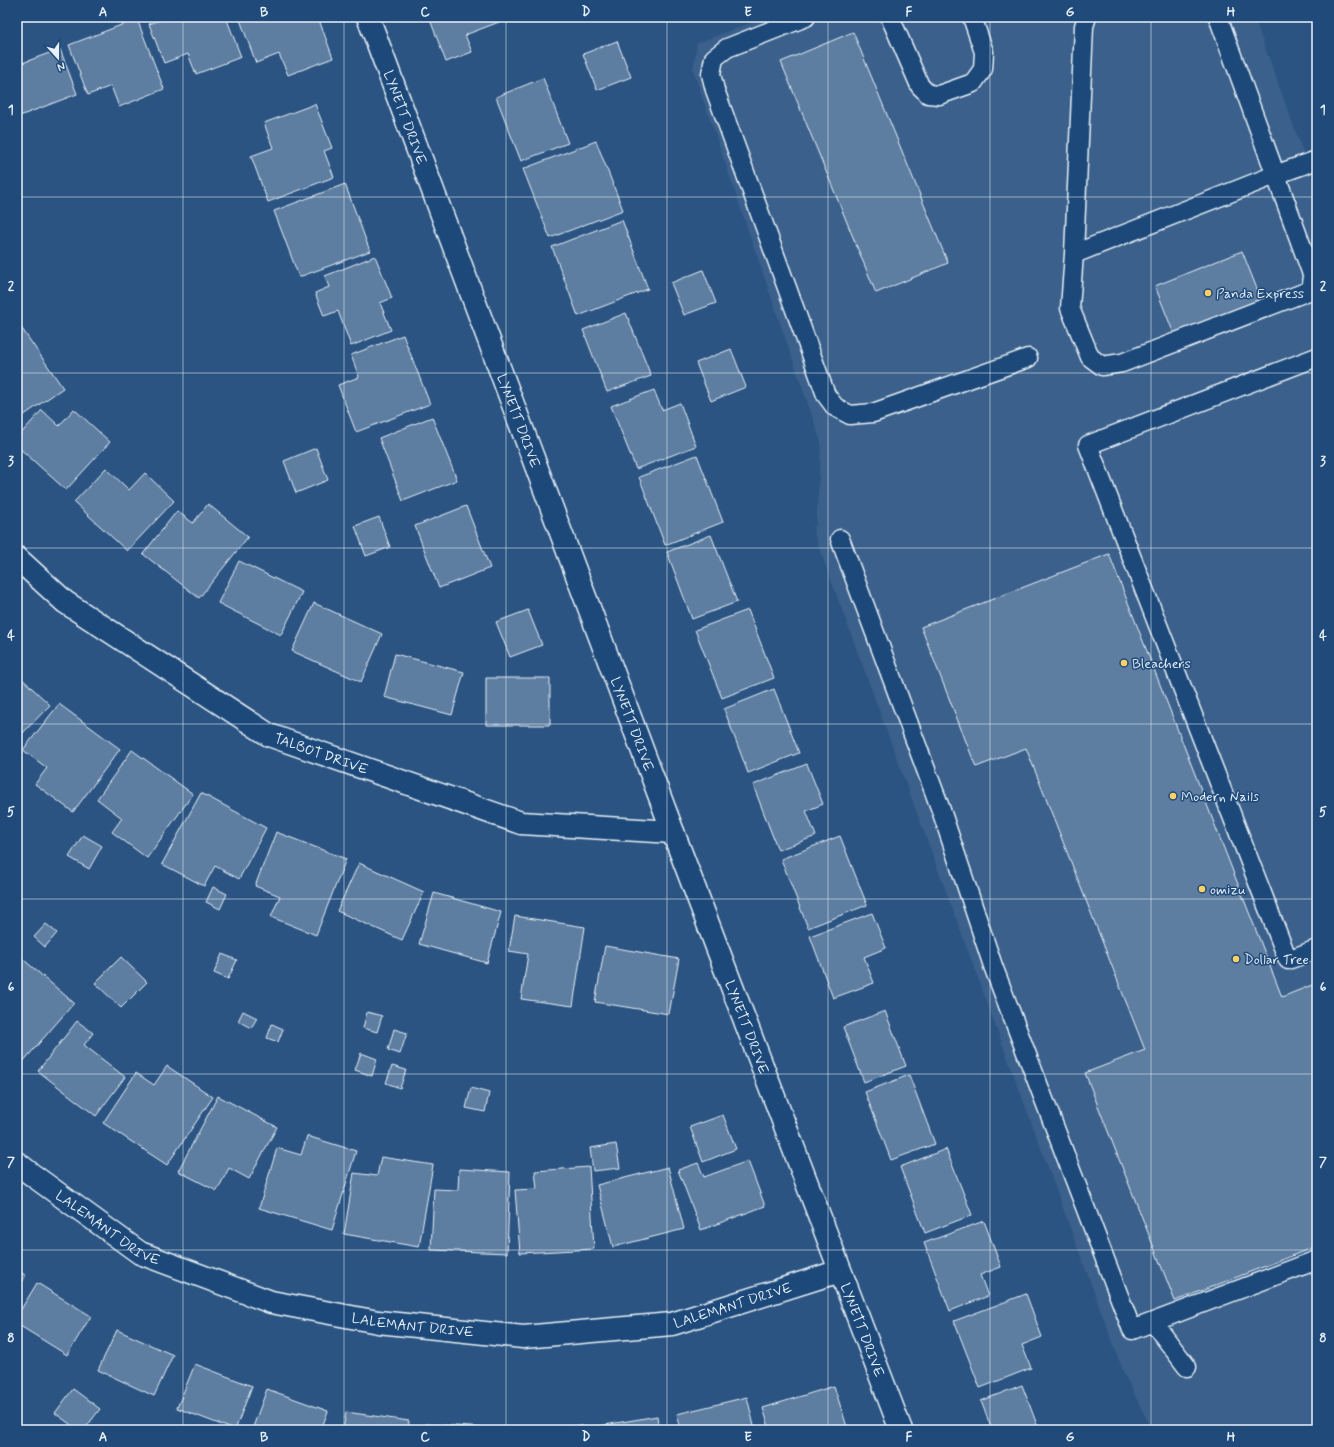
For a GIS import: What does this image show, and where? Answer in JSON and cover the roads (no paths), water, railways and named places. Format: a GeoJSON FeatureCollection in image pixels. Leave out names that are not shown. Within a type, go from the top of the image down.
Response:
{"type":"FeatureCollection","features":[{"type":"Feature","properties":{"kind":"street","name":"LYNETT DRIVE"},"geometry":{"type":"LineString","coordinates":[[368,17],[673,832],[901,1430]]}},
{"type":"Feature","properties":{"kind":"street","name":"TALBOT DRIVE"},"geometry":{"type":"LineString","coordinates":[[17,558],[65,602],[268,735],[521,823],[673,832]]}},
{"type":"Feature","properties":{"kind":"street","name":"LALEMANT DRIVE"},"geometry":{"type":"LineString","coordinates":[[17,1163],[140,1253],[270,1302],[378,1322],[524,1337],[672,1324],[840,1271]]}},
{"type":"Feature","properties":{"kind":"lane"},"geometry":{"type":"LineString","coordinates":[[806,17],[727,48],[714,58],[711,74],[717,97],[826,395],[835,407],[850,415],[873,413],[1028,358]]}},
{"type":"Feature","properties":{"kind":"lane"},"geometry":{"type":"LineString","coordinates":[[890,17],[920,86],[928,94],[939,95],[973,83],[983,70],[984,52],[972,17]]}},
{"type":"Feature","properties":{"kind":"lane"},"geometry":{"type":"LineString","coordinates":[[1087,17],[1084,26],[1074,254],[1070,308],[1090,357],[1102,366],[1122,363],[1312,290],[1313,277],[1218,17]]}},
{"type":"Feature","properties":{"kind":"lane"},"geometry":{"type":"LineString","coordinates":[[1074,254],[1317,160]]}},
{"type":"Feature","properties":{"kind":"lane"},"geometry":{"type":"LineString","coordinates":[[1317,357],[1088,445],[1288,960],[1317,949]]}},
{"type":"Feature","properties":{"kind":"lane"},"geometry":{"type":"LineString","coordinates":[[840,539],[941,810],[993,966],[1132,1330],[1317,1260]]}},
{"type":"Feature","properties":{"kind":"lane"},"geometry":{"type":"LineString","coordinates":[[1153,1322],[1187,1367]]}},
{"type":"Feature","properties":{"kind":"place","name":"Panda Express"},"geometry":{"type":"Point","coordinates":[1208,293]}},
{"type":"Feature","properties":{"kind":"place","name":"Bleachers"},"geometry":{"type":"Point","coordinates":[1124,663]}},
{"type":"Feature","properties":{"kind":"place","name":"Modern Nails"},"geometry":{"type":"Point","coordinates":[1173,796]}},
{"type":"Feature","properties":{"kind":"place","name":"omizu"},"geometry":{"type":"Point","coordinates":[1202,889]}},
{"type":"Feature","properties":{"kind":"place","name":"Dollar Tree"},"geometry":{"type":"Point","coordinates":[1236,959]}}]}
